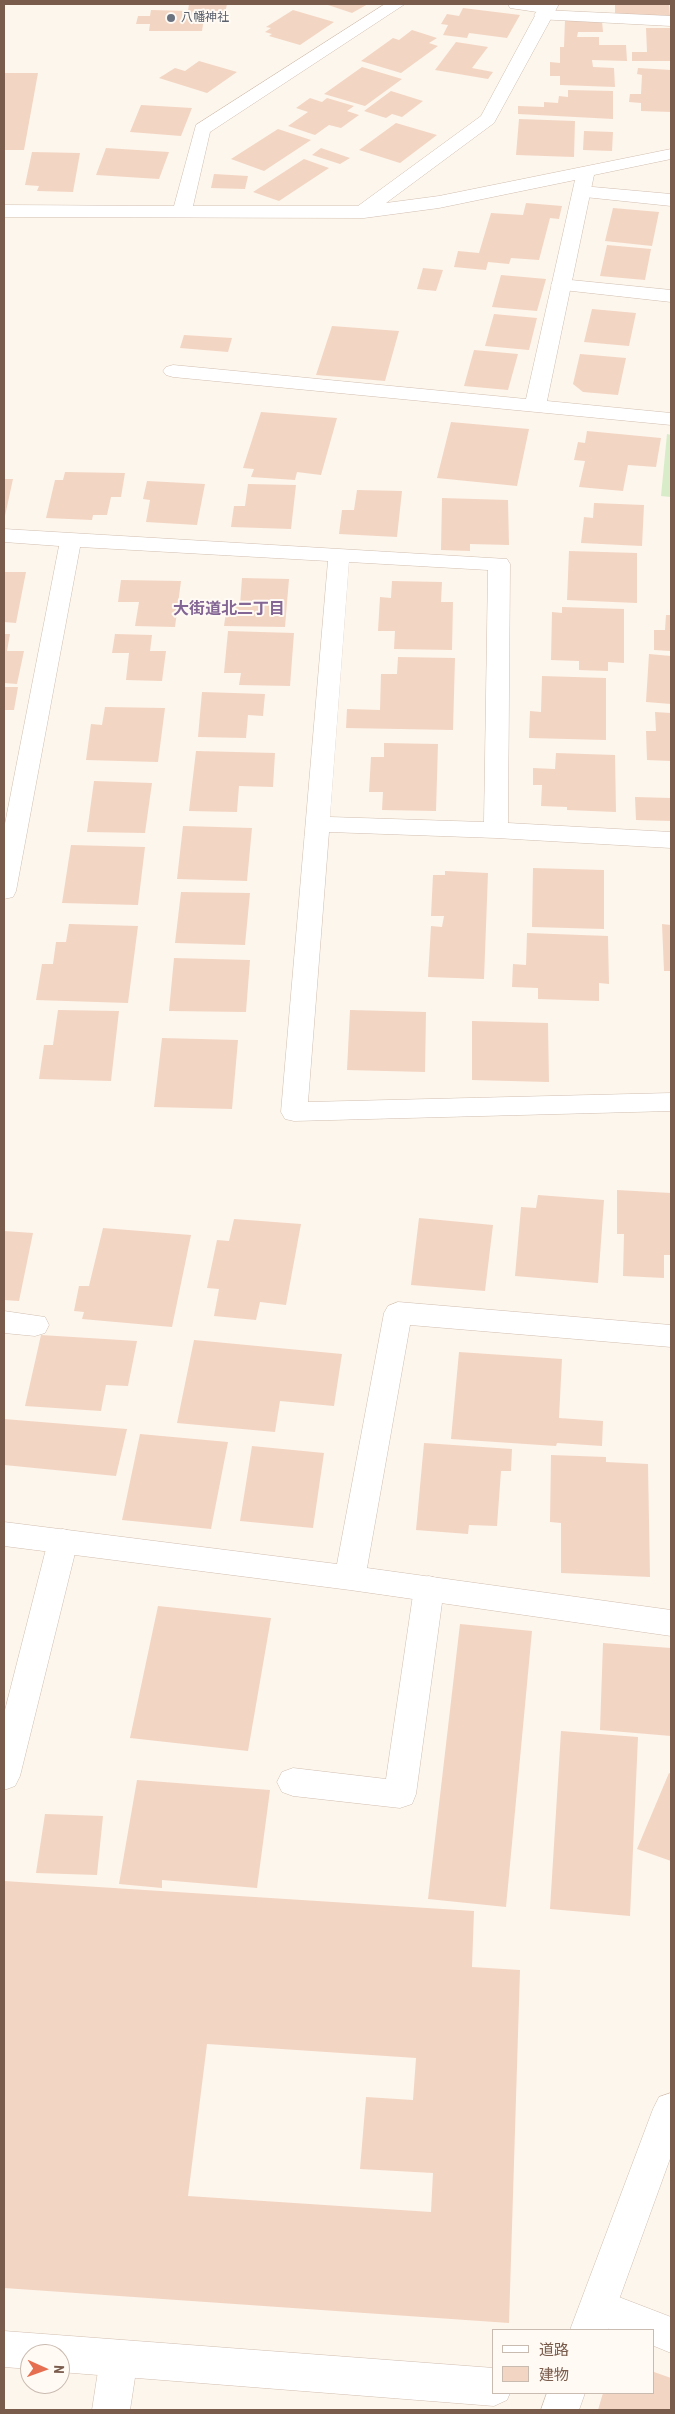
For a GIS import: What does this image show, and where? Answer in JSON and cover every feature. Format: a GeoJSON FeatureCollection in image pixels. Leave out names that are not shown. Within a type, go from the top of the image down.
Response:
{"type":"FeatureCollection","features":[{"type":"Feature","properties":{"kind":"street"},"geometry":{"type":"LineString","coordinates":[[182,211],[202,129],[396,4]]}},
{"type":"Feature","properties":{"kind":"street"},"geometry":{"type":"LineString","coordinates":[[516,4],[671,22]]}},
{"type":"Feature","properties":{"kind":"street"},"geometry":{"type":"LineString","coordinates":[[364,212],[488,119],[548,9]]}},
{"type":"Feature","properties":{"kind":"street"},"geometry":{"type":"LineString","coordinates":[[4,211],[364,212],[439,202],[586,170],[671,154]]}},
{"type":"Feature","properties":{"kind":"street"},"geometry":{"type":"LineString","coordinates":[[535,407],[586,170]]}},
{"type":"Feature","properties":{"kind":"street"},"geometry":{"type":"LineString","coordinates":[[582,192],[671,200]]}},
{"type":"Feature","properties":{"kind":"street"},"geometry":{"type":"LineString","coordinates":[[561,285],[671,296]]}},
{"type":"Feature","properties":{"kind":"street"},"geometry":{"type":"LineString","coordinates":[[173,371],[671,419]]}},
{"type":"Feature","properties":{"kind":"street"},"geometry":{"type":"LineString","coordinates":[[4,536],[499,564],[496,830]]}},
{"type":"Feature","properties":{"kind":"street"},"geometry":{"type":"LineString","coordinates":[[4,891],[71,539]]}},
{"type":"Feature","properties":{"kind":"street"},"geometry":{"type":"LineString","coordinates":[[339,556],[294,1112],[671,1102]]}},
{"type":"Feature","properties":{"kind":"street"},"geometry":{"type":"LineString","coordinates":[[317,824],[496,830],[671,840]]}},
{"type":"Feature","properties":{"kind":"street"},"geometry":{"type":"LineString","coordinates":[[350,1578],[398,1313],[671,1336]]}},
{"type":"Feature","properties":{"kind":"street"},"geometry":{"type":"LineString","coordinates":[[4,1322],[35,1325]]}},
{"type":"Feature","properties":{"kind":"street"},"geometry":{"type":"LineString","coordinates":[[4,1534],[429,1588],[671,1623]]}},
{"type":"Feature","properties":{"kind":"street"},"geometry":{"type":"LineString","coordinates":[[4,1776],[63,1541]]}},
{"type":"Feature","properties":{"kind":"street"},"geometry":{"type":"LineString","coordinates":[[293,1782],[400,1794],[429,1588]]}},
{"type":"Feature","properties":{"kind":"street"},"geometry":{"type":"LineString","coordinates":[[647,2329],[594,2318],[671,2109]]}},
{"type":"Feature","properties":{"kind":"street"},"geometry":{"type":"LineString","coordinates":[[655,2331],[671,2334]]}},
{"type":"Feature","properties":{"kind":"street"},"geometry":{"type":"LineString","coordinates":[[4,2349],[492,2387]]}},
{"type":"Feature","properties":{"kind":"street"},"geometry":{"type":"LineString","coordinates":[[111,2410],[119,2358]]}},
{"type":"Feature","properties":{"kind":"street"},"geometry":{"type":"LineString","coordinates":[[560,2410],[565,2394]]}},
{"type":"Feature","properties":{"kind":"green space"},"geometry":{"type":"Polygon","coordinates":[[[667,434],[671,435],[671,497],[661,496],[667,434]]]}},
{"type":"Feature","properties":{"kind":"building","name":"八幡神社"},"geometry":{"type":"Polygon","coordinates":[[[189,4],[227,4],[224,18],[204,18],[202,31],[149,31],[150,24],[136,24],[138,16],[150,16],[151,10],[188,11],[189,4]]]}},
{"type":"Feature","properties":{"kind":"building"},"geometry":{"type":"Polygon","coordinates":[[[325,4],[368,4],[352,13],[325,4]]]}},
{"type":"Feature","properties":{"kind":"building"},"geometry":{"type":"Polygon","coordinates":[[[615,4],[669,4],[670,16],[615,14],[615,4]]]}},
{"type":"Feature","properties":{"kind":"building"},"geometry":{"type":"Polygon","coordinates":[[[463,8],[520,15],[507,38],[469,33],[467,38],[443,35],[448,25],[441,24],[447,14],[459,16],[463,8]]]}},
{"type":"Feature","properties":{"kind":"building"},"geometry":{"type":"Polygon","coordinates":[[[293,10],[334,22],[300,45],[269,36],[272,34],[265,32],[271,28],[266,27],[293,10]]]}},
{"type":"Feature","properties":{"kind":"building"},"geometry":{"type":"Polygon","coordinates":[[[565,20],[602,21],[603,32],[578,32],[577,37],[599,37],[599,45],[626,45],[627,61],[592,60],[593,67],[614,68],[615,87],[560,85],[560,76],[550,76],[550,62],[560,63],[560,47],[564,47],[565,20]]]}},
{"type":"Feature","properties":{"kind":"building"},"geometry":{"type":"Polygon","coordinates":[[[646,28],[671,28],[671,61],[632,61],[632,52],[647,52],[646,28]]]}},
{"type":"Feature","properties":{"kind":"building"},"geometry":{"type":"Polygon","coordinates":[[[412,30],[437,38],[429,43],[438,46],[401,73],[361,61],[393,38],[399,40],[412,30]]]}},
{"type":"Feature","properties":{"kind":"building"},"geometry":{"type":"Polygon","coordinates":[[[456,42],[488,47],[472,68],[493,72],[488,79],[435,70],[456,42]]]}},
{"type":"Feature","properties":{"kind":"building"},"geometry":{"type":"Polygon","coordinates":[[[199,61],[237,72],[207,93],[159,78],[175,68],[185,71],[199,61]]]}},
{"type":"Feature","properties":{"kind":"building"},"geometry":{"type":"Polygon","coordinates":[[[362,67],[402,79],[365,106],[324,94],[362,67]]]}},
{"type":"Feature","properties":{"kind":"building"},"geometry":{"type":"Polygon","coordinates":[[[638,68],[671,70],[671,112],[641,111],[641,103],[629,102],[630,94],[641,94],[642,75],[637,74],[638,68]]]}},
{"type":"Feature","properties":{"kind":"building"},"geometry":{"type":"Polygon","coordinates":[[[4,73],[38,73],[24,150],[4,150],[4,73]]]}},
{"type":"Feature","properties":{"kind":"building"},"geometry":{"type":"Polygon","coordinates":[[[568,90],[613,91],[613,119],[518,114],[518,106],[544,107],[544,102],[558,103],[559,96],[568,97],[568,90]]]}},
{"type":"Feature","properties":{"kind":"building"},"geometry":{"type":"Polygon","coordinates":[[[391,91],[423,101],[402,117],[392,114],[386,118],[364,111],[391,91]]]}},
{"type":"Feature","properties":{"kind":"building"},"geometry":{"type":"Polygon","coordinates":[[[310,98],[322,102],[327,98],[354,106],[347,111],[359,115],[341,128],[329,125],[315,135],[288,126],[308,112],[296,108],[310,98]]]}},
{"type":"Feature","properties":{"kind":"building"},"geometry":{"type":"Polygon","coordinates":[[[141,105],[192,108],[181,136],[130,132],[141,105]]]}},
{"type":"Feature","properties":{"kind":"building"},"geometry":{"type":"Polygon","coordinates":[[[519,119],[575,121],[574,157],[516,155],[519,119]]]}},
{"type":"Feature","properties":{"kind":"building"},"geometry":{"type":"Polygon","coordinates":[[[396,123],[437,135],[400,163],[359,150],[396,123]]]}},
{"type":"Feature","properties":{"kind":"building"},"geometry":{"type":"Polygon","coordinates":[[[278,129],[311,140],[264,171],[231,159],[278,129]]]}},
{"type":"Feature","properties":{"kind":"building"},"geometry":{"type":"Polygon","coordinates":[[[584,131],[613,132],[612,151],[583,150],[584,131]]]}},
{"type":"Feature","properties":{"kind":"building"},"geometry":{"type":"Polygon","coordinates":[[[106,148],[169,152],[159,179],[96,175],[106,148]]]}},
{"type":"Feature","properties":{"kind":"building"},"geometry":{"type":"Polygon","coordinates":[[[321,148],[350,158],[340,164],[312,155],[321,148]]]}},
{"type":"Feature","properties":{"kind":"building"},"geometry":{"type":"Polygon","coordinates":[[[32,152],[80,153],[73,192],[37,191],[39,186],[25,185],[32,152]]]}},
{"type":"Feature","properties":{"kind":"building"},"geometry":{"type":"Polygon","coordinates":[[[304,159],[329,168],[279,201],[253,192],[304,159]]]}},
{"type":"Feature","properties":{"kind":"building"},"geometry":{"type":"Polygon","coordinates":[[[214,174],[248,176],[245,189],[211,188],[214,174]]]}},
{"type":"Feature","properties":{"kind":"building"},"geometry":{"type":"Polygon","coordinates":[[[526,203],[562,206],[559,219],[550,218],[539,260],[511,258],[509,264],[488,262],[486,270],[454,267],[458,251],[479,253],[491,213],[523,215],[526,203]]]}},
{"type":"Feature","properties":{"kind":"building"},"geometry":{"type":"Polygon","coordinates":[[[613,208],[659,212],[652,246],[605,241],[613,208]]]}},
{"type":"Feature","properties":{"kind":"building"},"geometry":{"type":"Polygon","coordinates":[[[607,245],[651,249],[645,280],[600,276],[607,245]]]}},
{"type":"Feature","properties":{"kind":"building"},"geometry":{"type":"Polygon","coordinates":[[[423,268],[443,270],[436,291],[417,289],[423,268]]]}},
{"type":"Feature","properties":{"kind":"building"},"geometry":{"type":"Polygon","coordinates":[[[501,275],[546,279],[537,311],[492,307],[501,275]]]}},
{"type":"Feature","properties":{"kind":"building"},"geometry":{"type":"Polygon","coordinates":[[[592,309],[636,313],[629,346],[584,342],[592,309]]]}},
{"type":"Feature","properties":{"kind":"building"},"geometry":{"type":"Polygon","coordinates":[[[494,314],[537,318],[529,350],[485,346],[494,314]]]}},
{"type":"Feature","properties":{"kind":"building"},"geometry":{"type":"Polygon","coordinates":[[[332,326],[399,331],[385,381],[316,375],[332,326]]]}},
{"type":"Feature","properties":{"kind":"building"},"geometry":{"type":"Polygon","coordinates":[[[184,335],[232,338],[228,352],[180,348],[184,335]]]}},
{"type":"Feature","properties":{"kind":"building"},"geometry":{"type":"Polygon","coordinates":[[[474,350],[518,354],[508,390],[464,386],[474,350]]]}},
{"type":"Feature","properties":{"kind":"building"},"geometry":{"type":"Polygon","coordinates":[[[580,354],[626,358],[618,395],[583,392],[573,384],[580,354]]]}},
{"type":"Feature","properties":{"kind":"building"},"geometry":{"type":"Polygon","coordinates":[[[261,412],[337,418],[321,475],[297,472],[295,480],[251,477],[254,469],[243,468],[261,412]]]}},
{"type":"Feature","properties":{"kind":"building"},"geometry":{"type":"Polygon","coordinates":[[[451,422],[529,429],[517,486],[437,478],[451,422]]]}},
{"type":"Feature","properties":{"kind":"building"},"geometry":{"type":"Polygon","coordinates":[[[587,431],[661,438],[656,467],[628,465],[623,491],[579,487],[585,461],[574,460],[578,442],[585,443],[587,431]]]}},
{"type":"Feature","properties":{"kind":"building"},"geometry":{"type":"Polygon","coordinates":[[[65,472],[125,473],[121,497],[111,497],[107,515],[93,515],[92,520],[46,518],[55,480],[63,480],[65,472]]]}},
{"type":"Feature","properties":{"kind":"building"},"geometry":{"type":"Polygon","coordinates":[[[4,479],[13,479],[5,516],[4,516],[4,479]]]}},
{"type":"Feature","properties":{"kind":"building"},"geometry":{"type":"Polygon","coordinates":[[[147,481],[205,484],[197,525],[146,522],[150,500],[143,499],[147,481]]]}},
{"type":"Feature","properties":{"kind":"building"},"geometry":{"type":"Polygon","coordinates":[[[248,484],[296,485],[291,529],[231,527],[234,506],[245,506],[248,484]]]}},
{"type":"Feature","properties":{"kind":"building"},"geometry":{"type":"Polygon","coordinates":[[[357,490],[402,491],[397,537],[339,534],[342,510],[354,510],[357,490]]]}},
{"type":"Feature","properties":{"kind":"building"},"geometry":{"type":"Polygon","coordinates":[[[442,498],[508,500],[509,545],[470,544],[470,551],[441,550],[442,498]]]}},
{"type":"Feature","properties":{"kind":"building"},"geometry":{"type":"Polygon","coordinates":[[[594,503],[644,505],[642,546],[581,543],[584,517],[593,518],[594,503]]]}},
{"type":"Feature","properties":{"kind":"building"},"geometry":{"type":"Polygon","coordinates":[[[569,551],[637,553],[637,603],[567,600],[569,551]]]}},
{"type":"Feature","properties":{"kind":"building"},"geometry":{"type":"Polygon","coordinates":[[[4,572],[26,572],[16,623],[4,622],[4,572]]]}},
{"type":"Feature","properties":{"kind":"building"},"geometry":{"type":"Polygon","coordinates":[[[242,578],[289,579],[285,627],[224,626],[227,605],[240,605],[242,578]]]}},
{"type":"Feature","properties":{"kind":"building"},"geometry":{"type":"Polygon","coordinates":[[[121,580],[181,581],[175,627],[135,626],[139,602],[118,602],[121,580]]]}},
{"type":"Feature","properties":{"kind":"building"},"geometry":{"type":"Polygon","coordinates":[[[392,581],[442,582],[441,602],[453,602],[452,650],[394,649],[395,631],[378,631],[380,597],[391,598],[392,581]]]}},
{"type":"Feature","properties":{"kind":"building"},"geometry":{"type":"Polygon","coordinates":[[[562,607],[624,609],[624,663],[608,662],[608,671],[579,670],[579,661],[551,660],[552,612],[562,613],[562,607]]]}},
{"type":"Feature","properties":{"kind":"building"},"geometry":{"type":"Polygon","coordinates":[[[666,615],[671,615],[671,651],[654,650],[654,630],[665,630],[666,615]]]}},
{"type":"Feature","properties":{"kind":"building"},"geometry":{"type":"Polygon","coordinates":[[[228,631],[294,633],[290,686],[239,685],[241,673],[224,673],[228,631]]]}},
{"type":"Feature","properties":{"kind":"building"},"geometry":{"type":"Polygon","coordinates":[[[4,634],[10,634],[7,651],[24,651],[17,684],[4,683],[4,634]]]}},
{"type":"Feature","properties":{"kind":"building"},"geometry":{"type":"Polygon","coordinates":[[[115,634],[152,635],[150,651],[166,651],[162,681],[126,680],[129,653],[112,653],[115,634]]]}},
{"type":"Feature","properties":{"kind":"building"},"geometry":{"type":"Polygon","coordinates":[[[649,654],[671,656],[671,704],[646,702],[649,654]]]}},
{"type":"Feature","properties":{"kind":"building"},"geometry":{"type":"Polygon","coordinates":[[[398,657],[455,658],[453,730],[346,728],[347,709],[380,710],[381,674],[397,674],[398,657]]]}},
{"type":"Feature","properties":{"kind":"building"},"geometry":{"type":"Polygon","coordinates":[[[542,676],[606,678],[606,740],[529,738],[530,711],[541,712],[542,676]]]}},
{"type":"Feature","properties":{"kind":"building"},"geometry":{"type":"Polygon","coordinates":[[[4,687],[18,687],[14,710],[4,710],[4,687]]]}},
{"type":"Feature","properties":{"kind":"building"},"geometry":{"type":"Polygon","coordinates":[[[202,692],[265,694],[263,716],[248,715],[246,738],[198,737],[202,692]]]}},
{"type":"Feature","properties":{"kind":"building"},"geometry":{"type":"Polygon","coordinates":[[[105,707],[165,708],[158,762],[86,760],[91,724],[102,725],[105,707]]]}},
{"type":"Feature","properties":{"kind":"building"},"geometry":{"type":"Polygon","coordinates":[[[655,712],[671,713],[671,761],[647,760],[646,731],[656,731],[655,712]]]}},
{"type":"Feature","properties":{"kind":"building"},"geometry":{"type":"Polygon","coordinates":[[[384,743],[438,744],[436,811],[382,810],[383,792],[369,792],[371,757],[384,757],[384,743]]]}},
{"type":"Feature","properties":{"kind":"building"},"geometry":{"type":"Polygon","coordinates":[[[196,751],[275,753],[273,787],[239,786],[237,812],[189,811],[196,751]]]}},
{"type":"Feature","properties":{"kind":"building"},"geometry":{"type":"Polygon","coordinates":[[[556,753],[615,755],[616,812],[567,810],[567,807],[541,806],[542,785],[533,785],[533,768],[555,769],[556,753]]]}},
{"type":"Feature","properties":{"kind":"building"},"geometry":{"type":"Polygon","coordinates":[[[94,781],[152,783],[145,833],[87,832],[94,781]]]}},
{"type":"Feature","properties":{"kind":"building"},"geometry":{"type":"Polygon","coordinates":[[[635,797],[671,798],[671,821],[636,820],[635,797]]]}},
{"type":"Feature","properties":{"kind":"building"},"geometry":{"type":"Polygon","coordinates":[[[183,826],[252,828],[247,881],[177,879],[183,826]]]}},
{"type":"Feature","properties":{"kind":"building"},"geometry":{"type":"Polygon","coordinates":[[[71,845],[145,847],[138,905],[62,903],[71,845]]]}},
{"type":"Feature","properties":{"kind":"building"},"geometry":{"type":"Polygon","coordinates":[[[533,868],[604,870],[604,929],[532,927],[533,868]]]}},
{"type":"Feature","properties":{"kind":"building"},"geometry":{"type":"Polygon","coordinates":[[[445,871],[488,873],[484,979],[428,977],[431,926],[442,927],[444,916],[431,916],[433,875],[445,875],[445,871]]]}},
{"type":"Feature","properties":{"kind":"building"},"geometry":{"type":"Polygon","coordinates":[[[181,892],[250,893],[245,945],[175,943],[181,892]]]}},
{"type":"Feature","properties":{"kind":"building"},"geometry":{"type":"Polygon","coordinates":[[[69,924],[138,926],[128,1003],[36,1000],[42,964],[53,964],[56,942],[66,942],[69,924]]]}},
{"type":"Feature","properties":{"kind":"building"},"geometry":{"type":"Polygon","coordinates":[[[662,924],[671,925],[671,971],[664,971],[662,924]]]}},
{"type":"Feature","properties":{"kind":"building"},"geometry":{"type":"Polygon","coordinates":[[[527,933],[608,936],[609,984],[599,983],[599,1001],[538,999],[538,988],[512,987],[513,964],[526,965],[527,933]]]}},
{"type":"Feature","properties":{"kind":"building"},"geometry":{"type":"Polygon","coordinates":[[[174,958],[250,960],[246,1012],[169,1011],[174,958]]]}},
{"type":"Feature","properties":{"kind":"building"},"geometry":{"type":"Polygon","coordinates":[[[58,1010],[119,1011],[111,1081],[39,1079],[44,1045],[53,1045],[58,1010]]]}},
{"type":"Feature","properties":{"kind":"building"},"geometry":{"type":"Polygon","coordinates":[[[350,1010],[426,1012],[425,1072],[347,1070],[350,1010]]]}},
{"type":"Feature","properties":{"kind":"building"},"geometry":{"type":"Polygon","coordinates":[[[472,1021],[548,1023],[549,1082],[472,1080],[472,1021]]]}},
{"type":"Feature","properties":{"kind":"building"},"geometry":{"type":"Polygon","coordinates":[[[162,1038],[238,1040],[232,1109],[154,1107],[162,1038]]]}},
{"type":"Feature","properties":{"kind":"building"},"geometry":{"type":"Polygon","coordinates":[[[617,1190],[671,1193],[671,1255],[664,1255],[664,1278],[623,1276],[624,1234],[617,1234],[617,1190]]]}},
{"type":"Feature","properties":{"kind":"building"},"geometry":{"type":"Polygon","coordinates":[[[538,1195],[604,1200],[598,1283],[515,1276],[521,1207],[536,1208],[538,1195]]]}},
{"type":"Feature","properties":{"kind":"building"},"geometry":{"type":"Polygon","coordinates":[[[419,1218],[493,1225],[485,1291],[411,1285],[419,1218]]]}},
{"type":"Feature","properties":{"kind":"building"},"geometry":{"type":"Polygon","coordinates":[[[234,1219],[301,1224],[286,1305],[260,1302],[256,1320],[214,1316],[219,1289],[207,1288],[217,1240],[229,1241],[234,1219]]]}},
{"type":"Feature","properties":{"kind":"building"},"geometry":{"type":"Polygon","coordinates":[[[103,1228],[191,1235],[172,1327],[82,1319],[84,1312],[74,1311],[79,1286],[89,1286],[103,1228]]]}},
{"type":"Feature","properties":{"kind":"building"},"geometry":{"type":"Polygon","coordinates":[[[4,1231],[33,1233],[19,1301],[4,1300],[4,1231]]]}},
{"type":"Feature","properties":{"kind":"building"},"geometry":{"type":"Polygon","coordinates":[[[41,1335],[137,1341],[128,1386],[106,1385],[101,1411],[25,1406],[41,1335]]]}},
{"type":"Feature","properties":{"kind":"building"},"geometry":{"type":"Polygon","coordinates":[[[194,1340],[342,1354],[334,1406],[280,1401],[275,1432],[177,1423],[194,1340]]]}},
{"type":"Feature","properties":{"kind":"building"},"geometry":{"type":"Polygon","coordinates":[[[459,1352],[562,1359],[559,1418],[603,1421],[602,1446],[557,1443],[556,1446],[451,1439],[459,1352]]]}},
{"type":"Feature","properties":{"kind":"building"},"geometry":{"type":"Polygon","coordinates":[[[4,1419],[127,1429],[116,1476],[4,1465],[4,1419]]]}},
{"type":"Feature","properties":{"kind":"building"},"geometry":{"type":"Polygon","coordinates":[[[140,1434],[228,1442],[211,1529],[122,1520],[140,1434]]]}},
{"type":"Feature","properties":{"kind":"building"},"geometry":{"type":"Polygon","coordinates":[[[424,1443],[512,1449],[511,1471],[501,1471],[497,1526],[469,1525],[468,1534],[416,1530],[424,1443]]]}},
{"type":"Feature","properties":{"kind":"building"},"geometry":{"type":"Polygon","coordinates":[[[252,1446],[324,1453],[313,1528],[240,1521],[252,1446]]]}},
{"type":"Feature","properties":{"kind":"building"},"geometry":{"type":"Polygon","coordinates":[[[551,1455],[606,1457],[606,1462],[648,1464],[650,1577],[561,1573],[561,1523],[550,1522],[551,1455]]]}},
{"type":"Feature","properties":{"kind":"building"},"geometry":{"type":"Polygon","coordinates":[[[158,1606],[271,1618],[248,1751],[130,1738],[158,1606]]]}},
{"type":"Feature","properties":{"kind":"building"},"geometry":{"type":"Polygon","coordinates":[[[460,1624],[532,1631],[506,1907],[428,1899],[460,1624]]]}},
{"type":"Feature","properties":{"kind":"building"},"geometry":{"type":"Polygon","coordinates":[[[603,1643],[671,1648],[671,1736],[600,1730],[603,1643]]]}},
{"type":"Feature","properties":{"kind":"building"},"geometry":{"type":"Polygon","coordinates":[[[561,1731],[638,1737],[630,1916],[550,1909],[561,1731]]]}},
{"type":"Feature","properties":{"kind":"building"},"geometry":{"type":"Polygon","coordinates":[[[669,1773],[671,1774],[671,1861],[637,1849],[669,1773]]]}},
{"type":"Feature","properties":{"kind":"building"},"geometry":{"type":"Polygon","coordinates":[[[137,1780],[270,1790],[257,1888],[162,1880],[162,1888],[119,1884],[137,1780]]]}},
{"type":"Feature","properties":{"kind":"building"},"geometry":{"type":"Polygon","coordinates":[[[45,1814],[103,1816],[97,1875],[36,1873],[45,1814]]]}},
{"type":"Feature","properties":{"kind":"building"},"geometry":{"type":"Polygon","coordinates":[[[4,1881],[474,1911],[472,1967],[520,1970],[509,2323],[4,2288],[4,1881]],[[207,2044],[188,2196],[431,2212],[433,2173],[360,2169],[366,2097],[413,2100],[416,2058],[207,2044]]]}},
{"type":"Feature","properties":{"kind":"building"},"geometry":{"type":"Polygon","coordinates":[[[655,2372],[671,2378],[671,2410],[598,2410],[603,2394],[655,2394],[655,2372]]]}},
{"type":"Feature","properties":{"kind":"place","name":"八幡神社"},"geometry":{"type":"Point","coordinates":[171,18]}},
{"type":"Feature","properties":{"kind":"district","name":"大街道北二丁目"},"geometry":{"type":"Point","coordinates":[229,610]}}]}
